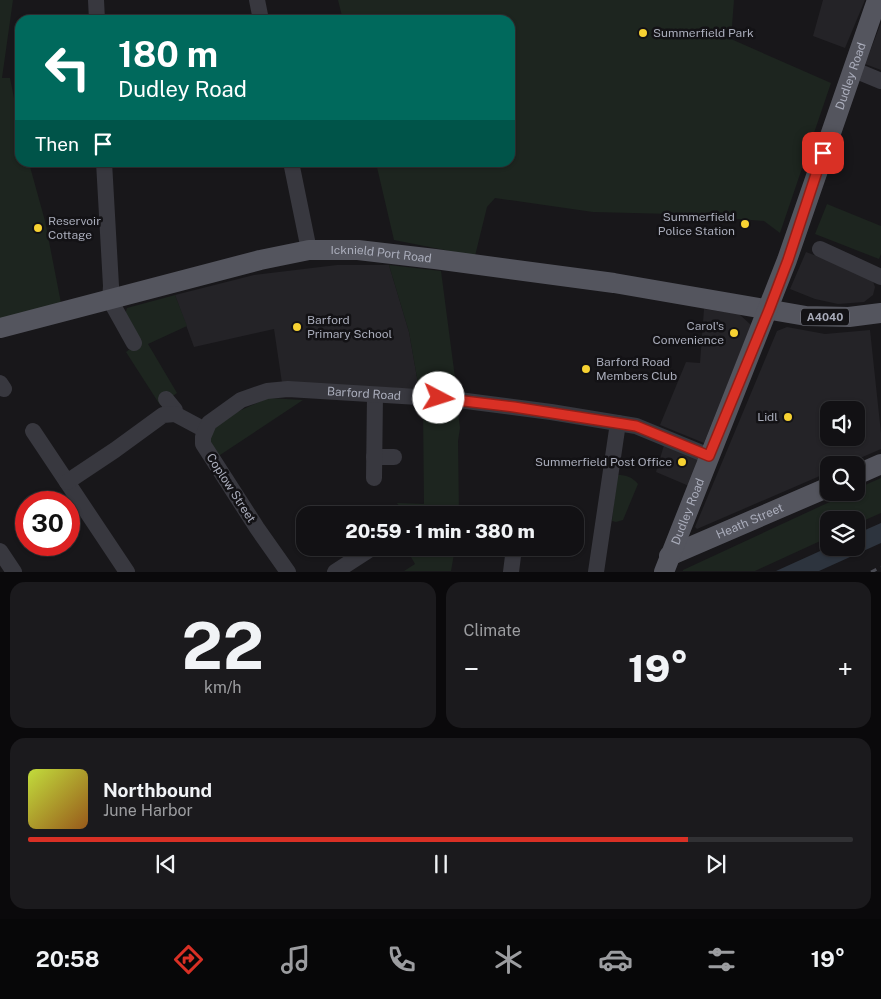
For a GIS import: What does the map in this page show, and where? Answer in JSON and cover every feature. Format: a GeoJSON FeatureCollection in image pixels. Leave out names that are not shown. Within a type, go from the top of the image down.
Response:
{"type":"FeatureCollection","features":[{"type":"Feature","properties":{"kind":"main road","name":"Dudley Road"},"geometry":{"type":"LineString","coordinates":[[666,564],[788,260],[876,1]]}},
{"type":"Feature","properties":{"kind":"main road","name":"Icknield Port Road"},"geometry":{"type":"LineString","coordinates":[[0,328],[260,260],[309,250],[358,250],[426,258],[614,283],[769,310]]}},
{"type":"Feature","properties":{"kind":"main road","name":"A4040"},"geometry":{"type":"LineString","coordinates":[[769,310],[806,316],[849,318],[881,312]]}},
{"type":"Feature","properties":{"kind":"main road"},"geometry":{"type":"LineString","coordinates":[[865,471],[881,464]]}},
{"type":"Feature","properties":{"kind":"main road","name":"Heath Street"},"geometry":{"type":"LineString","coordinates":[[666,564],[820,491]]}},
{"type":"Feature","properties":{"kind":"street"},"geometry":{"type":"LineString","coordinates":[[96,0],[97,15]]}},
{"type":"Feature","properties":{"kind":"street"},"geometry":{"type":"LineString","coordinates":[[257,0],[260,15]]}},
{"type":"Feature","properties":{"kind":"street"},"geometry":{"type":"LineString","coordinates":[[852,69],[881,81]]}},
{"type":"Feature","properties":{"kind":"street"},"geometry":{"type":"LineString","coordinates":[[104,167],[111,286],[110,300],[134,343]]}},
{"type":"Feature","properties":{"kind":"street"},"geometry":{"type":"LineString","coordinates":[[292,167],[309,250]]}},
{"type":"Feature","properties":{"kind":"street"},"geometry":{"type":"LineString","coordinates":[[820,248],[870,271],[879,279]]}},
{"type":"Feature","properties":{"kind":"street","name":"Barford Road"},"geometry":{"type":"LineString","coordinates":[[205,430],[209,423],[242,400],[267,391],[288,389],[460,400],[618,423],[636,426],[709,456]]}},
{"type":"Feature","properties":{"kind":"street"},"geometry":{"type":"LineString","coordinates":[[374,478],[375,395]]}},
{"type":"Feature","properties":{"kind":"street"},"geometry":{"type":"LineString","coordinates":[[166,399],[175,410],[175,414]]}},
{"type":"Feature","properties":{"kind":"street"},"geometry":{"type":"LineString","coordinates":[[67,482],[163,416],[175,414],[205,430]]}},
{"type":"Feature","properties":{"kind":"street"},"geometry":{"type":"LineString","coordinates":[[596,572],[618,423]]}},
{"type":"Feature","properties":{"kind":"street","name":"Coplow Street"},"geometry":{"type":"LineString","coordinates":[[205,430],[203,444],[288,572]]}},
{"type":"Feature","properties":{"kind":"street"},"geometry":{"type":"LineString","coordinates":[[33,431],[126,572]]}},
{"type":"Feature","properties":{"kind":"street"},"geometry":{"type":"LineString","coordinates":[[374,457],[394,457]]}},
{"type":"Feature","properties":{"kind":"street"},"geometry":{"type":"LineString","coordinates":[[0,551],[14,572]]}},
{"type":"Feature","properties":{"kind":"street"},"geometry":{"type":"LineString","coordinates":[[335,572],[360,556]]}},
{"type":"Feature","properties":{"kind":"street"},"geometry":{"type":"LineString","coordinates":[[511,572],[513,556]]}},
{"type":"Feature","properties":{"kind":"shaded area"},"geometry":{"type":"Polygon","coordinates":[[[0,0],[13,0],[2,78],[10,78],[15,103],[15,167],[30,167],[45,221],[61,303],[0,319],[0,0]]]}},
{"type":"Feature","properties":{"kind":"shaded area","name":"Summerfield Park"},"geometry":{"type":"Polygon","coordinates":[[[338,0],[734,0],[731,39],[831,83],[780,233],[764,221],[672,214],[593,212],[495,198],[487,207],[475,256],[394,240],[377,167],[515,167],[515,15],[342,15],[338,0]]]}},
{"type":"Feature","properties":{"kind":"shaded area"},"geometry":{"type":"Polygon","coordinates":[[[823,0],[865,0],[845,48],[813,36],[823,0]]]}},
{"type":"Feature","properties":{"kind":"shaded area"},"geometry":{"type":"Polygon","coordinates":[[[881,23],[881,70],[865,64],[881,23]]]}},
{"type":"Feature","properties":{"kind":"shaded area"},"geometry":{"type":"Polygon","coordinates":[[[827,204],[881,226],[881,254],[879,259],[815,234],[827,204]]]}},
{"type":"Feature","properties":{"kind":"shaded area"},"geometry":{"type":"Polygon","coordinates":[[[806,252],[871,276],[875,287],[873,295],[864,302],[838,304],[815,299],[790,289],[806,252]]]}},
{"type":"Feature","properties":{"kind":"shaded area","name":"Barford Primary School"},"geometry":{"type":"Polygon","coordinates":[[[337,265],[389,265],[409,332],[419,389],[282,383],[274,329],[194,347],[175,295],[254,275],[337,265]]]}},
{"type":"Feature","properties":{"kind":"shaded area"},"geometry":{"type":"Polygon","coordinates":[[[389,265],[441,271],[457,393],[419,389],[409,332],[389,265]]]}},
{"type":"Feature","properties":{"kind":"shaded area"},"geometry":{"type":"Polygon","coordinates":[[[175,295],[187,326],[148,344],[177,393],[160,405],[126,352],[142,340],[138,338],[125,314],[127,308],[175,295]]]}},
{"type":"Feature","properties":{"kind":"shaded area"},"geometry":{"type":"Polygon","coordinates":[[[704,309],[739,314],[751,325],[704,443],[660,425],[686,362],[700,363],[704,309]]]}},
{"type":"Feature","properties":{"kind":"shaded area"},"geometry":{"type":"Polygon","coordinates":[[[787,327],[825,334],[870,330],[881,449],[865,456],[820,456],[820,476],[697,529],[695,527],[777,331],[787,327]]]}},
{"type":"Feature","properties":{"kind":"shaded area"},"geometry":{"type":"Polygon","coordinates":[[[269,398],[303,400],[217,457],[211,447],[210,438],[221,422],[241,410],[269,398]]]}},
{"type":"Feature","properties":{"kind":"shaded area"},"geometry":{"type":"Polygon","coordinates":[[[423,408],[458,411],[460,428],[458,441],[459,506],[399,506],[397,503],[424,504],[423,408]]]}},
{"type":"Feature","properties":{"kind":"shaded area"},"geometry":{"type":"Polygon","coordinates":[[[664,445],[698,458],[689,486],[656,472],[664,445]]]}},
{"type":"Feature","properties":{"kind":"shaded area"},"geometry":{"type":"Polygon","coordinates":[[[617,475],[629,477],[638,484],[623,520],[616,522],[612,521],[617,475]]]}},
{"type":"Feature","properties":{"kind":"shaded area"},"geometry":{"type":"Polygon","coordinates":[[[881,478],[881,513],[865,520],[865,511],[820,511],[820,541],[755,571],[683,571],[832,501],[865,501],[865,485],[881,478]]]}},
{"type":"Feature","properties":{"kind":"shaded area"},"geometry":{"type":"Polygon","coordinates":[[[881,523],[881,543],[865,550],[865,530],[881,523]]]}},
{"type":"Feature","properties":{"kind":"shaded area"},"geometry":{"type":"Polygon","coordinates":[[[820,551],[820,556],[852,556],[819,571],[776,571],[820,551]]]}},
{"type":"Feature","properties":{"kind":"shaded area"},"geometry":{"type":"Polygon","coordinates":[[[454,556],[451,571],[404,571],[415,564],[411,557],[454,556]]]}},
{"type":"Feature","properties":{"kind":"railway"},"geometry":{"type":"LineString","coordinates":[[871,572],[881,567]]}},
{"type":"Feature","properties":{"kind":"place","name":"Summerfield Park"},"geometry":{"type":"Point","coordinates":[643,33]}},
{"type":"Feature","properties":{"kind":"place","name":"Summerfield Police Station"},"geometry":{"type":"Point","coordinates":[745,224]}},
{"type":"Feature","properties":{"kind":"place","name":"Reservoir Cottage"},"geometry":{"type":"Point","coordinates":[38,228]}},
{"type":"Feature","properties":{"kind":"place","name":"Barford Primary School"},"geometry":{"type":"Point","coordinates":[297,327]}},
{"type":"Feature","properties":{"kind":"place","name":"Carol's Convenience"},"geometry":{"type":"Point","coordinates":[734,333]}},
{"type":"Feature","properties":{"kind":"place","name":"Barford Road Members Club"},"geometry":{"type":"Point","coordinates":[586,369]}},
{"type":"Feature","properties":{"kind":"place","name":"Lidl"},"geometry":{"type":"Point","coordinates":[788,417]}},
{"type":"Feature","properties":{"kind":"place","name":"Summerfield Post Office"},"geometry":{"type":"Point","coordinates":[682,462]}},
{"type":"Feature","properties":{"kind":"route"},"geometry":{"type":"LineString","coordinates":[[439,398],[514,407],[636,426],[709,456],[788,260],[823,153]]}}]}
